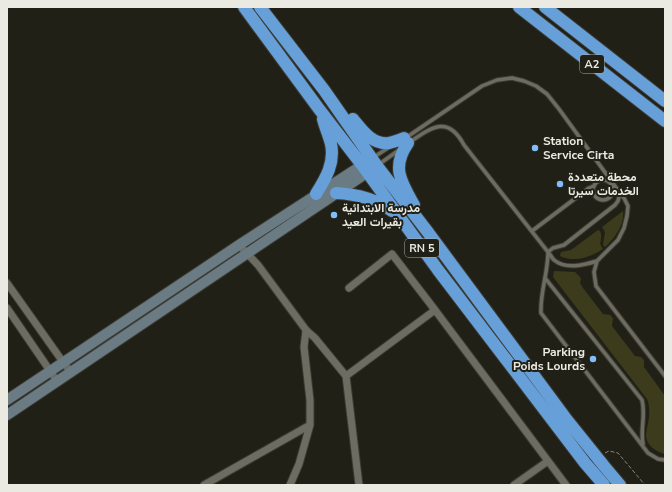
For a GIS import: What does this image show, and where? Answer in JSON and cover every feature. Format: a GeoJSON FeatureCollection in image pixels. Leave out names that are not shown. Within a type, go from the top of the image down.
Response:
{"type":"FeatureCollection","features":[{"type":"Feature","properties":{"kind":"highway","name":"RN 5"},"geometry":{"type":"LineString","coordinates":[[244,7],[319,109],[427,231],[568,420],[620,485]]}},
{"type":"Feature","properties":{"kind":"highway","name":"RN 5"},"geometry":{"type":"LineString","coordinates":[[260,7],[324,90],[399,216],[443,276],[604,485]]}},
{"type":"Feature","properties":{"kind":"highway","name":"A2"},"geometry":{"type":"LineString","coordinates":[[519,7],[665,121]]}},
{"type":"Feature","properties":{"kind":"highway","name":"A2"},"geometry":{"type":"LineString","coordinates":[[545,7],[665,101]]}},
{"type":"Feature","properties":{"kind":"highway"},"geometry":{"type":"LineString","coordinates":[[324,90],[339,101],[364,132],[371,138],[380,142],[388,143],[406,141],[399,165],[400,176],[427,231]]}},
{"type":"Feature","properties":{"kind":"highway"},"geometry":{"type":"LineString","coordinates":[[316,194],[327,177],[332,156],[331,142],[319,109]]}},
{"type":"Feature","properties":{"kind":"highway"},"geometry":{"type":"LineString","coordinates":[[336,193],[358,195],[369,199],[390,209],[399,216]]}},
{"type":"Feature","properties":{"kind":"street"},"geometry":{"type":"LineString","coordinates":[[7,415],[336,193],[370,166]]}},
{"type":"Feature","properties":{"kind":"street"},"geometry":{"type":"LineString","coordinates":[[7,400],[316,194],[370,166]]}},
{"type":"Feature","properties":{"kind":"street"},"geometry":{"type":"LineString","coordinates":[[239,245],[258,265],[306,330],[315,338],[346,376],[359,485]]}},
{"type":"Feature","properties":{"kind":"street"},"geometry":{"type":"LineString","coordinates":[[349,288],[392,254],[566,485]]}},
{"type":"Feature","properties":{"kind":"street"},"geometry":{"type":"LineString","coordinates":[[7,283],[71,372]]}},
{"type":"Feature","properties":{"kind":"street"},"geometry":{"type":"LineString","coordinates":[[7,308],[57,381]]}},
{"type":"Feature","properties":{"kind":"street"},"geometry":{"type":"LineString","coordinates":[[346,376],[435,310]]}},
{"type":"Feature","properties":{"kind":"street"},"geometry":{"type":"LineString","coordinates":[[290,485],[299,464],[310,425],[310,400],[304,347],[306,330]]}},
{"type":"Feature","properties":{"kind":"street"},"geometry":{"type":"LineString","coordinates":[[204,485],[310,425]]}},
{"type":"Feature","properties":{"kind":"street"},"geometry":{"type":"LineString","coordinates":[[514,485],[548,461]]}},
{"type":"Feature","properties":{"kind":"lane"},"geometry":{"type":"LineString","coordinates":[[512,78],[536,86],[547,94],[624,198],[628,206],[627,216],[624,228],[618,240],[597,261],[574,266],[564,265],[554,260],[452,129],[443,126],[435,127],[406,141],[370,166],[482,86],[497,80],[512,78]]}},
{"type":"Feature","properties":{"kind":"lane"},"geometry":{"type":"LineString","coordinates":[[608,176],[608,181],[613,189],[619,191]]}},
{"type":"Feature","properties":{"kind":"lane"},"geometry":{"type":"LineString","coordinates":[[532,232],[589,188],[594,186],[598,181],[608,181]]}},
{"type":"Feature","properties":{"kind":"lane"},"geometry":{"type":"LineString","coordinates":[[594,186],[595,195],[603,199],[606,199],[611,195],[613,189]]}},
{"type":"Feature","properties":{"kind":"lane"},"geometry":{"type":"LineString","coordinates":[[548,252],[553,248],[564,245],[615,205],[618,201],[619,191]]}},
{"type":"Feature","properties":{"kind":"lane"},"geometry":{"type":"LineString","coordinates":[[548,252],[541,305],[542,313],[648,453],[658,459],[665,460]]}},
{"type":"Feature","properties":{"kind":"lane"},"geometry":{"type":"LineString","coordinates":[[597,261],[594,272],[596,286],[665,376]]}},
{"type":"Feature","properties":{"kind":"lane"},"geometry":{"type":"LineString","coordinates":[[545,278],[642,400],[644,407],[643,445]]}},
{"type":"Feature","properties":{"kind":"path"},"geometry":{"type":"LineString","coordinates":[[597,458],[608,451],[618,453],[645,485]]}},
{"type":"Feature","properties":{"kind":"shaded area"},"geometry":{"type":"Polygon","coordinates":[[[623,211],[621,226],[612,240],[605,247],[603,245],[605,232],[602,227],[623,211]]]}},
{"type":"Feature","properties":{"kind":"shaded area"},"geometry":{"type":"Polygon","coordinates":[[[598,230],[601,233],[600,244],[603,249],[588,257],[577,259],[560,256],[561,252],[571,250],[598,230]]]}},
{"type":"Feature","properties":{"kind":"shaded area"},"geometry":{"type":"Polygon","coordinates":[[[554,271],[575,272],[581,278],[580,283],[583,288],[603,314],[610,315],[613,318],[612,326],[635,356],[641,357],[644,360],[644,367],[665,396],[665,454],[652,448],[646,439],[649,414],[647,399],[553,277],[554,271]]]}},
{"type":"Feature","properties":{"kind":"place","name":"Station Service Cirta"},"geometry":{"type":"Point","coordinates":[535,148]}},
{"type":"Feature","properties":{"kind":"place","name":"محطة متعددة الخدمات سيرتا"},"geometry":{"type":"Point","coordinates":[560,184]}},
{"type":"Feature","properties":{"kind":"place","name":"مدرسة الابتدائية بقيرات العيد"},"geometry":{"type":"Point","coordinates":[334,215]}},
{"type":"Feature","properties":{"kind":"place","name":"Parking Poids Lourds"},"geometry":{"type":"Point","coordinates":[593,359]}}]}
